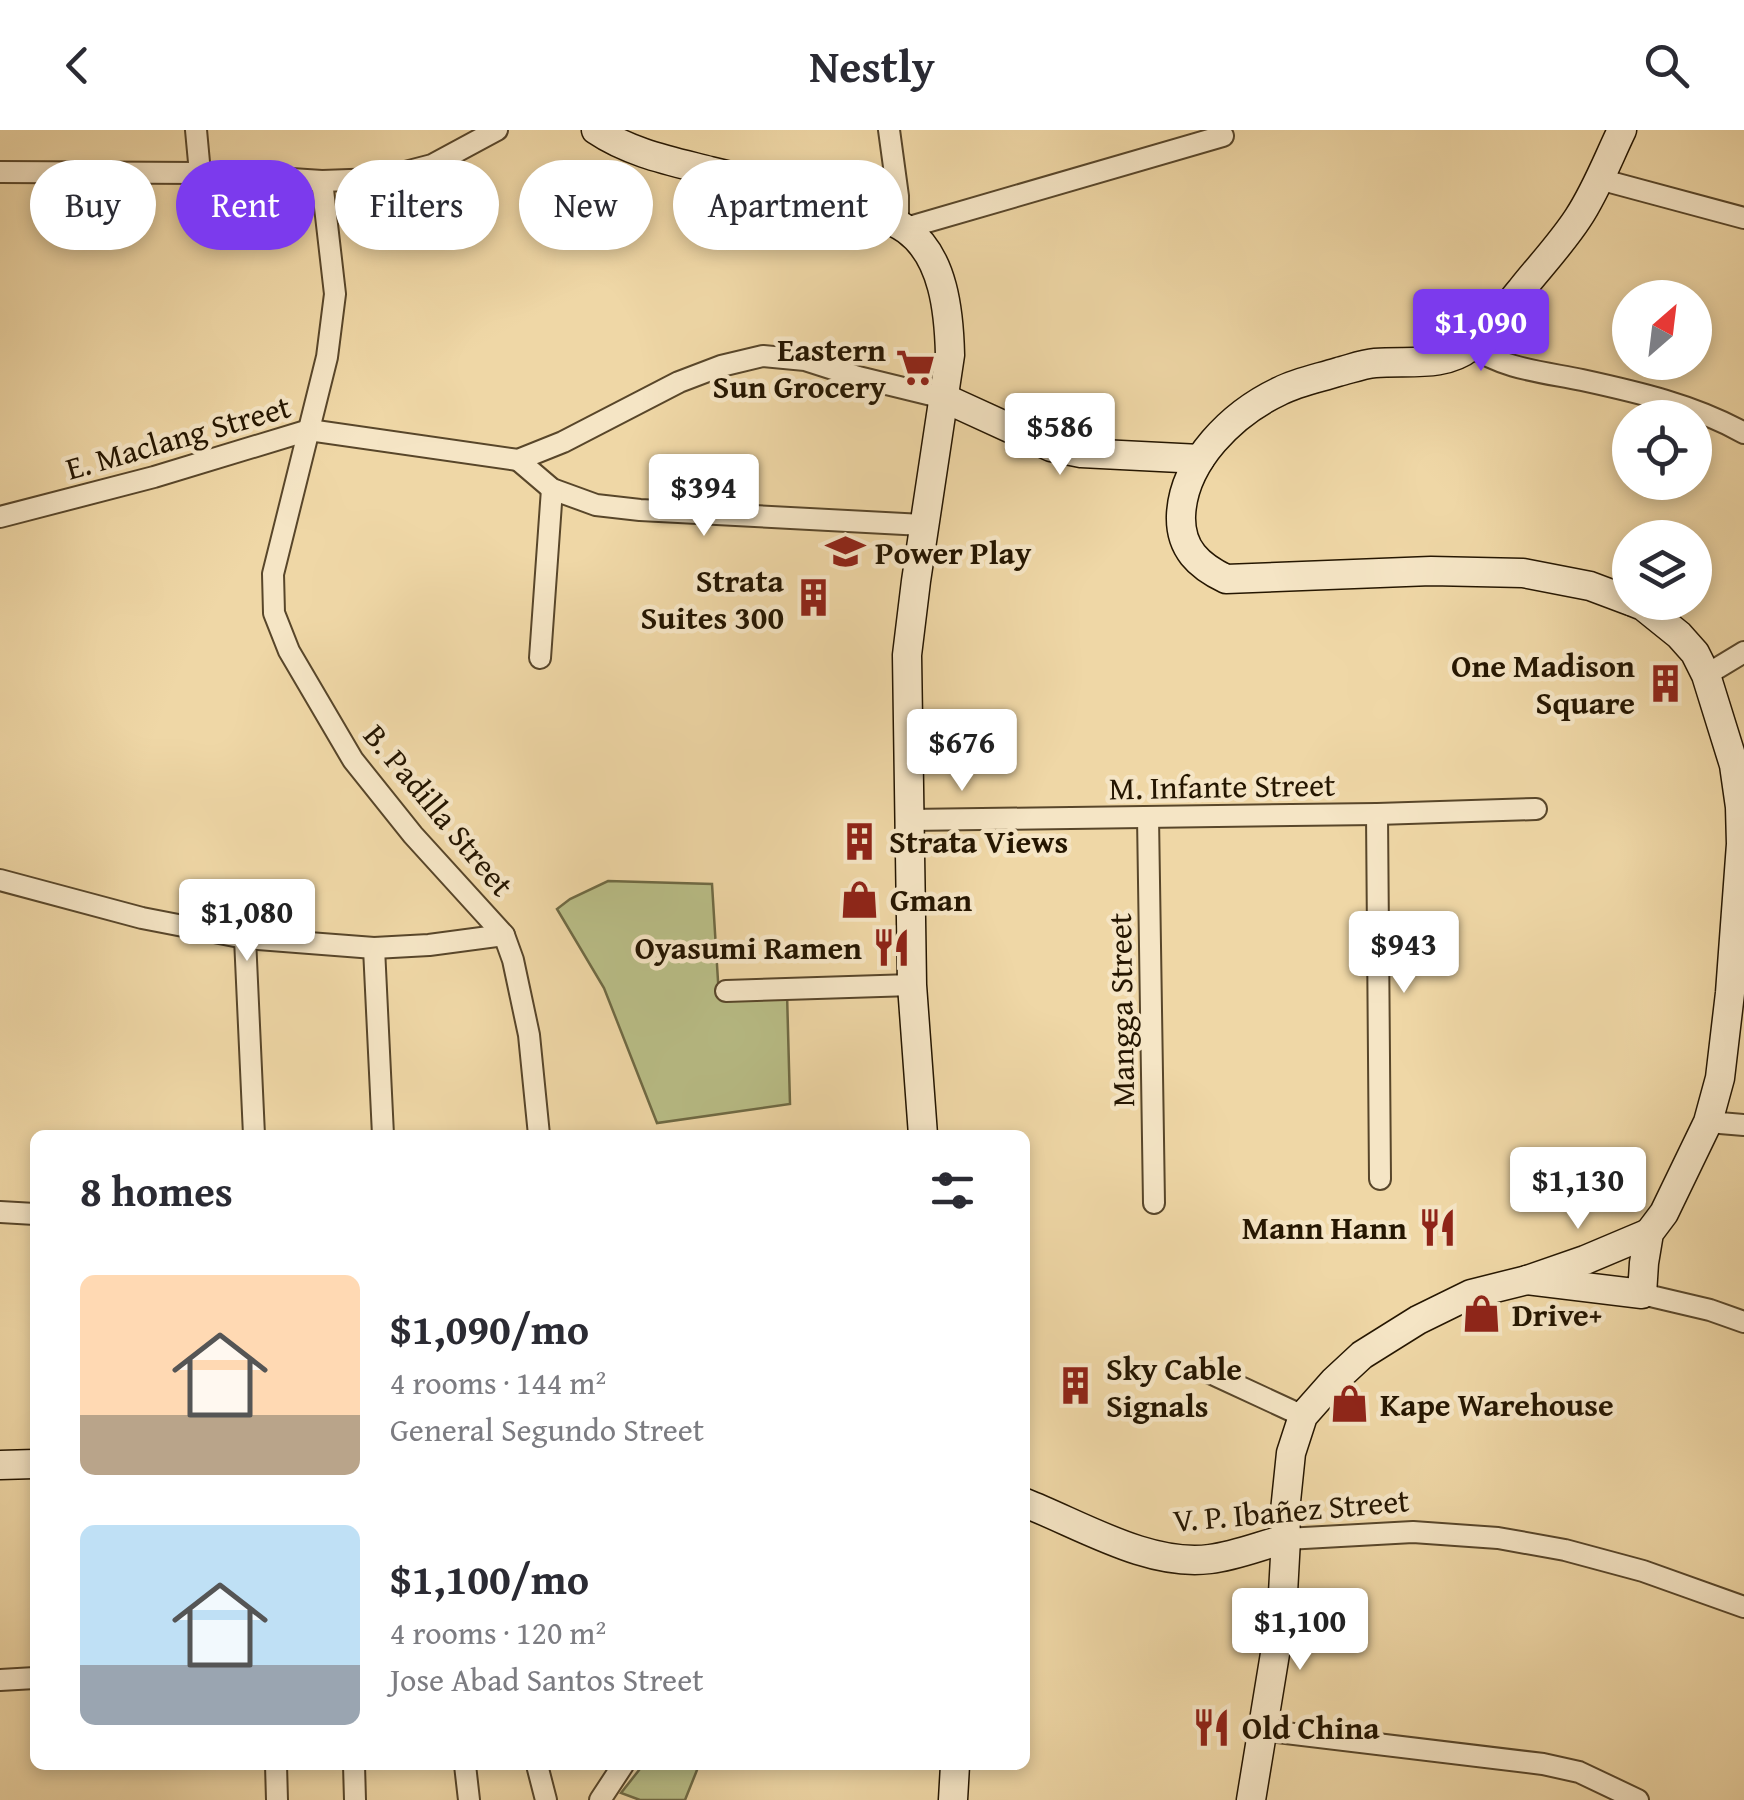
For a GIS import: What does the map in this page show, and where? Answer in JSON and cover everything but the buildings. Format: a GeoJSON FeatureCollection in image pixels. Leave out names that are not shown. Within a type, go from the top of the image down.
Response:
{"type":"FeatureCollection","features":[{"type":"Feature","properties":{"kind":"street"},"geometry":{"type":"LineString","coordinates":[[196,130],[199,160]]}},
{"type":"Feature","properties":{"kind":"street"},"geometry":{"type":"LineString","coordinates":[[315,181],[378,179],[432,166],[496,130]]}},
{"type":"Feature","properties":{"kind":"street"},"geometry":{"type":"LineString","coordinates":[[596,130],[630,148],[673,162]]}},
{"type":"Feature","properties":{"kind":"street"},"geometry":{"type":"LineString","coordinates":[[889,130],[893,160]]}},
{"type":"Feature","properties":{"kind":"street"},"geometry":{"type":"LineString","coordinates":[[1612,595],[1590,586],[1524,573],[1431,571],[1226,579],[1204,568],[1191,553],[1183,538],[1181,517],[1185,490],[1200,459],[1217,436],[1260,402],[1282,390],[1371,363],[1437,361],[1456,356],[1471,346],[1562,241],[1580,215],[1622,130]]}},
{"type":"Feature","properties":{"kind":"street"},"geometry":{"type":"LineString","coordinates":[[903,227],[1223,136]]}},
{"type":"Feature","properties":{"kind":"street"},"geometry":{"type":"LineString","coordinates":[[0,172],[176,173]]}},
{"type":"Feature","properties":{"kind":"street"},"geometry":{"type":"LineString","coordinates":[[1599,179],[1744,218]]}},
{"type":"Feature","properties":{"kind":"street","name":"B. Padilla Street"},"geometry":{"type":"LineString","coordinates":[[322,181],[335,294],[327,357],[273,574],[274,613],[288,651],[353,760],[413,835],[504,935],[529,1035],[538,1130]]}},
{"type":"Feature","properties":{"kind":"street"},"geometry":{"type":"LineString","coordinates":[[903,228],[933,260],[950,326],[950,355],[907,656],[912,985],[923,1130]]}},
{"type":"Feature","properties":{"kind":"street"},"geometry":{"type":"LineString","coordinates":[[1471,346],[1493,360],[1634,391],[1715,416],[1744,432]]}},
{"type":"Feature","properties":{"kind":"street"},"geometry":{"type":"LineString","coordinates":[[924,525],[640,510],[596,504],[552,490],[518,460],[563,442],[679,382],[763,356],[805,360],[858,378],[944,398],[1050,447],[1081,453],[1200,459]]}},
{"type":"Feature","properties":{"kind":"street","name":"E. Maclang Street"},"geometry":{"type":"LineString","coordinates":[[0,518],[309,430],[518,460]]}},
{"type":"Feature","properties":{"kind":"street"},"geometry":{"type":"LineString","coordinates":[[540,658],[552,490]]}},
{"type":"Feature","properties":{"kind":"street"},"geometry":{"type":"LineString","coordinates":[[1642,1294],[1650,1232],[1664,1213],[1708,1122],[1720,1078],[1741,902],[1740,807],[1734,766],[1706,675],[1694,653],[1660,620]]}},
{"type":"Feature","properties":{"kind":"street"},"geometry":{"type":"LineString","coordinates":[[1706,675],[1744,652]]}},
{"type":"Feature","properties":{"kind":"street","name":"M. Infante Street"},"geometry":{"type":"LineString","coordinates":[[909,820],[1536,809]]}},
{"type":"Feature","properties":{"kind":"street"},"geometry":{"type":"LineString","coordinates":[[1377,814],[1380,1179]]}},
{"type":"Feature","properties":{"kind":"street","name":"Mangga Street"},"geometry":{"type":"LineString","coordinates":[[1148,817],[1154,1203]]}},
{"type":"Feature","properties":{"kind":"street"},"geometry":{"type":"LineString","coordinates":[[0,880],[142,918],[244,938],[374,948],[429,946],[504,935]]}},
{"type":"Feature","properties":{"kind":"street"},"geometry":{"type":"LineString","coordinates":[[244,938],[254,1130]]}},
{"type":"Feature","properties":{"kind":"street"},"geometry":{"type":"LineString","coordinates":[[374,948],[383,1130]]}},
{"type":"Feature","properties":{"kind":"street"},"geometry":{"type":"LineString","coordinates":[[726,991],[912,985]]}},
{"type":"Feature","properties":{"kind":"street"},"geometry":{"type":"LineString","coordinates":[[1708,1122],[1744,1125]]}},
{"type":"Feature","properties":{"kind":"street"},"geometry":{"type":"LineString","coordinates":[[0,1212],[30,1214]]}},
{"type":"Feature","properties":{"kind":"street"},"geometry":{"type":"LineString","coordinates":[[1251,1800],[1282,1611],[1284,1510],[1291,1453],[1303,1416],[1362,1354],[1418,1320],[1471,1294],[1586,1260],[1650,1232]]}},
{"type":"Feature","properties":{"kind":"street"},"geometry":{"type":"LineString","coordinates":[[1526,1280],[1642,1294],[1744,1322]]}},
{"type":"Feature","properties":{"kind":"street"},"geometry":{"type":"LineString","coordinates":[[1208,1372],[1303,1416]]}},
{"type":"Feature","properties":{"kind":"street"},"geometry":{"type":"LineString","coordinates":[[0,1465],[30,1464]]}},
{"type":"Feature","properties":{"kind":"street","name":"V. P. Ibañez Street"},"geometry":{"type":"LineString","coordinates":[[1030,1504],[1164,1558],[1210,1559],[1286,1539],[1413,1532],[1498,1538],[1565,1550],[1643,1571],[1744,1607]]}},
{"type":"Feature","properties":{"kind":"street"},"geometry":{"type":"LineString","coordinates":[[0,1680],[30,1678]]}},
{"type":"Feature","properties":{"kind":"street"},"geometry":{"type":"LineString","coordinates":[[1261,1730],[1543,1764],[1578,1772],[1638,1800]]}},
{"type":"Feature","properties":{"kind":"street"},"geometry":{"type":"LineString","coordinates":[[276,1770],[277,1800]]}},
{"type":"Feature","properties":{"kind":"street"},"geometry":{"type":"LineString","coordinates":[[354,1770],[356,1800]]}},
{"type":"Feature","properties":{"kind":"street"},"geometry":{"type":"LineString","coordinates":[[466,1770],[469,1800]]}},
{"type":"Feature","properties":{"kind":"street"},"geometry":{"type":"LineString","coordinates":[[538,1770],[546,1800]]}},
{"type":"Feature","properties":{"kind":"street"},"geometry":{"type":"LineString","coordinates":[[600,1800],[620,1770]]}},
{"type":"Feature","properties":{"kind":"street"},"geometry":{"type":"LineString","coordinates":[[954,1770],[954,1800]]}},
{"type":"Feature","properties":{"kind":"green space"},"geometry":{"type":"Polygon","coordinates":[[[608,881],[712,884],[719,997],[787,993],[790,1104],[657,1123],[604,988],[557,909],[608,881]]]}},
{"type":"Feature","properties":{"kind":"green space"},"geometry":{"type":"Polygon","coordinates":[[[639,1770],[697,1770],[685,1800],[640,1800],[621,1793],[639,1770]]]}},
{"type":"Feature","properties":{"kind":"place","name":"Eastern Sun Grocery"},"geometry":{"type":"Point","coordinates":[916,367]}},
{"type":"Feature","properties":{"kind":"place","name":"Power Play"},"geometry":{"type":"Point","coordinates":[845,552]}},
{"type":"Feature","properties":{"kind":"place","name":"Strata Suites 300"},"geometry":{"type":"Point","coordinates":[814,598]}},
{"type":"Feature","properties":{"kind":"place","name":"One Madison Square"},"geometry":{"type":"Point","coordinates":[1665,683]}},
{"type":"Feature","properties":{"kind":"place","name":"Strata Views"},"geometry":{"type":"Point","coordinates":[859,841]}},
{"type":"Feature","properties":{"kind":"place","name":"Gman"},"geometry":{"type":"Point","coordinates":[860,899]}},
{"type":"Feature","properties":{"kind":"place","name":"Oyasumi Ramen"},"geometry":{"type":"Point","coordinates":[892,947]}},
{"type":"Feature","properties":{"kind":"place","name":"Mann Hann"},"geometry":{"type":"Point","coordinates":[1437,1227]}},
{"type":"Feature","properties":{"kind":"place","name":"Drive+"},"geometry":{"type":"Point","coordinates":[1482,1314]}},
{"type":"Feature","properties":{"kind":"place","name":"Sky Cable Signals"},"geometry":{"type":"Point","coordinates":[1076,1386]}},
{"type":"Feature","properties":{"kind":"place","name":"Kape Warehouse"},"geometry":{"type":"Point","coordinates":[1350,1404]}},
{"type":"Feature","properties":{"kind":"place","name":"Old China"},"geometry":{"type":"Point","coordinates":[1212,1727]}}]}
